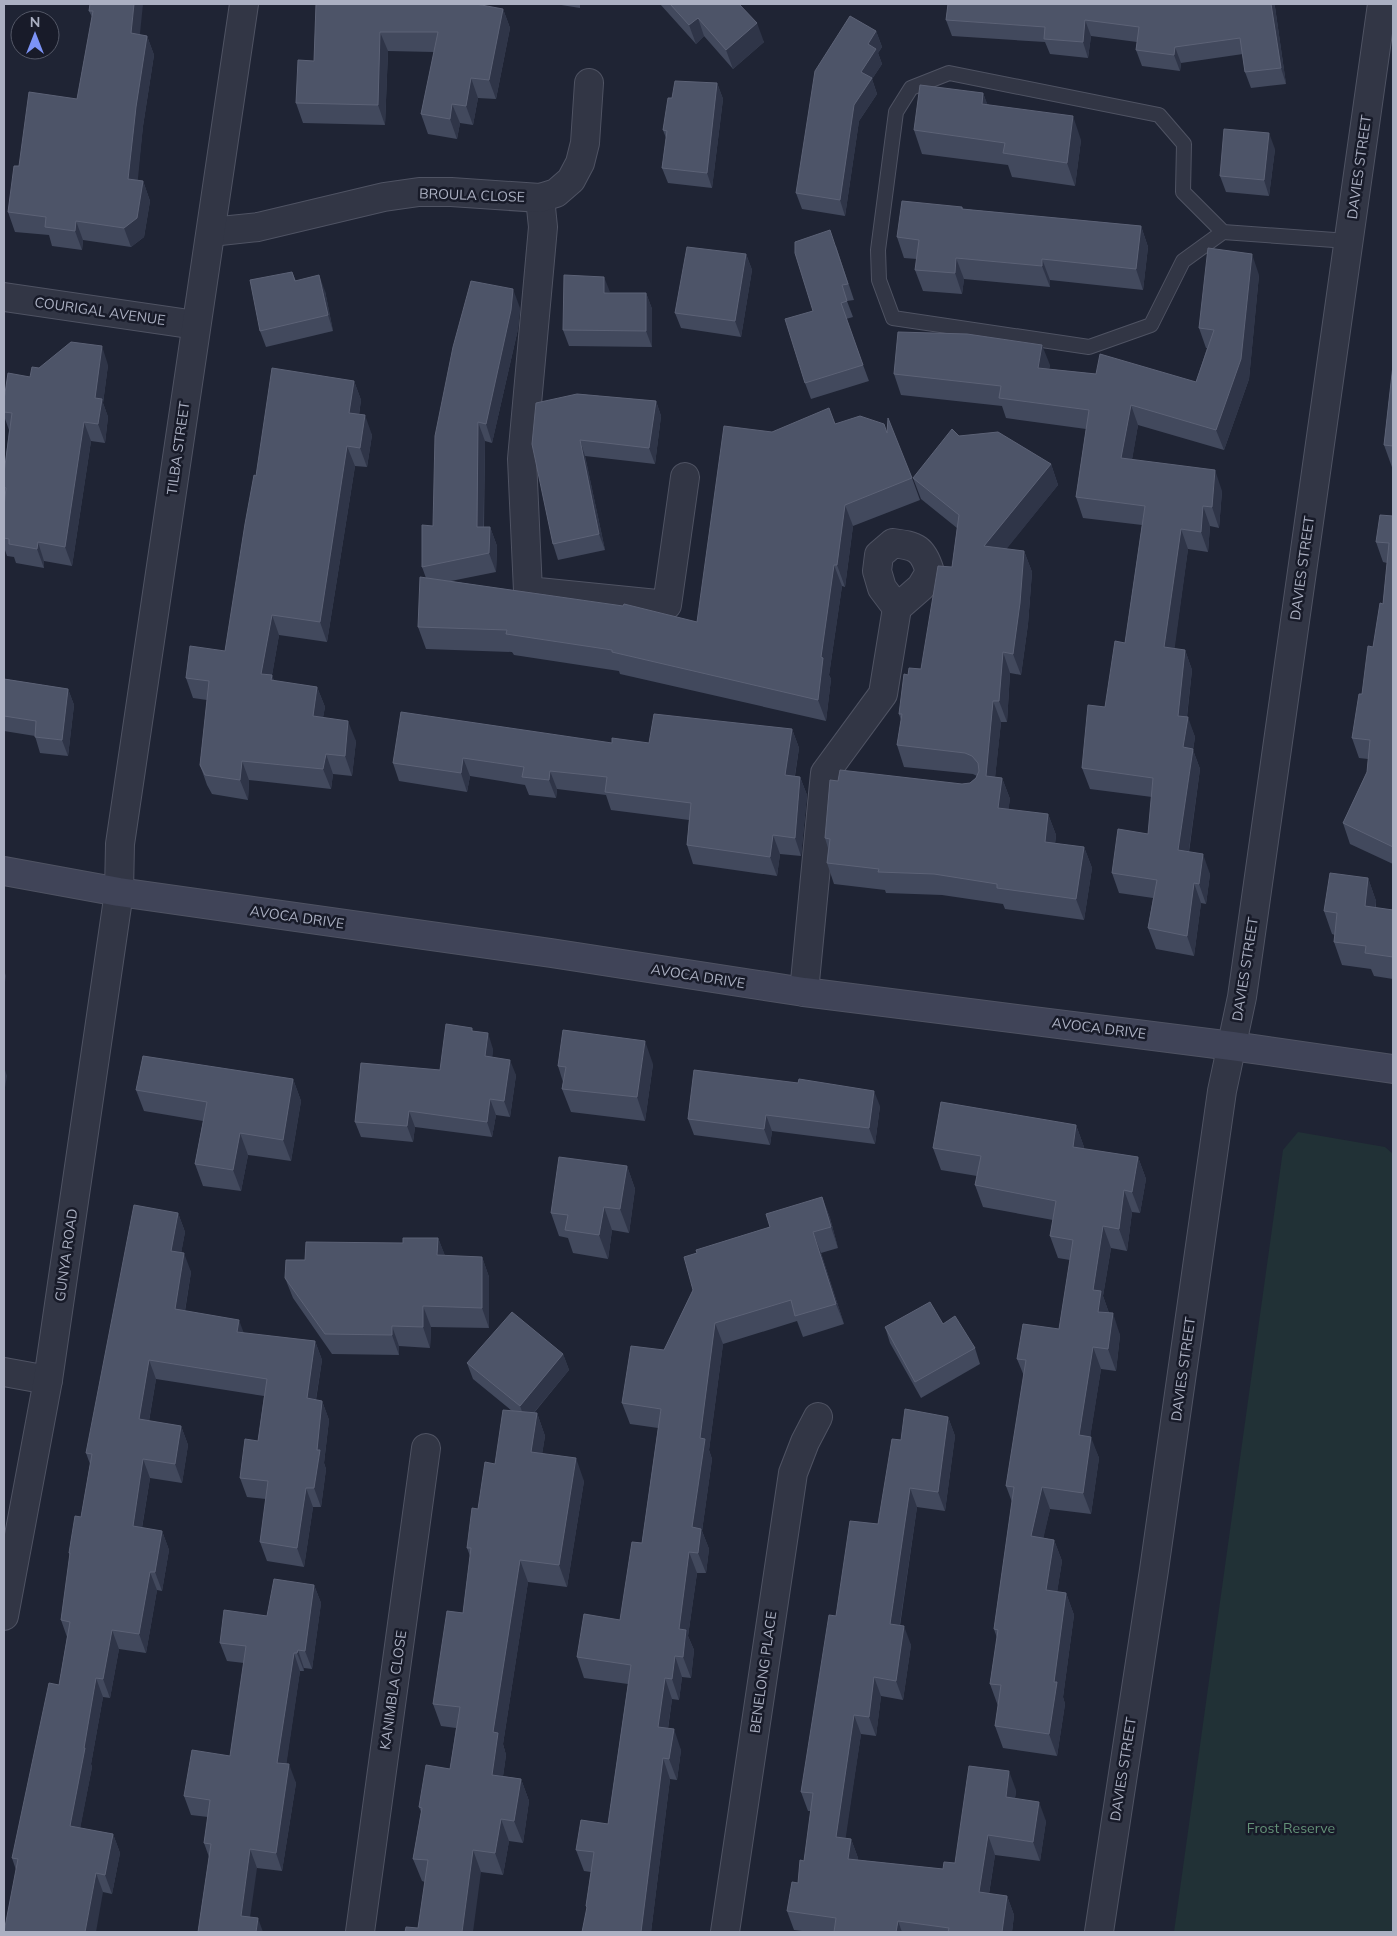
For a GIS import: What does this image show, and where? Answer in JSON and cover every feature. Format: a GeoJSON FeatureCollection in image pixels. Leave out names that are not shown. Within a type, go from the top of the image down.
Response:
{"type":"FeatureCollection","features":[{"type":"Feature","properties":{"kind":"main road","name":"AVOCA DRIVE"},"geometry":{"type":"LineString","coordinates":[[4,871],[119,892],[551,953],[804,992],[1232,1046],[1393,1069]]}},
{"type":"Feature","properties":{"kind":"street","name":"TILBA STREET"},"geometry":{"type":"LineString","coordinates":[[119,892],[120,844],[244,4]]}},
{"type":"Feature","properties":{"kind":"street","name":"DAVIES STREET"},"geometry":{"type":"LineString","coordinates":[[1099,1932],[1154,1570],[1222,1092],[1242,997],[1382,4]]}},
{"type":"Feature","properties":{"kind":"street","name":"BROULA CLOSE"},"geometry":{"type":"LineString","coordinates":[[211,232],[258,227],[384,197],[419,192],[451,192],[540,198],[556,193],[571,180],[580,164],[585,143],[588,83]]}},
{"type":"Feature","properties":{"kind":"street"},"geometry":{"type":"LineString","coordinates":[[540,198],[543,227],[522,459],[528,591],[667,604],[685,477]]}},
{"type":"Feature","properties":{"kind":"street","name":"COURIGAL AVENUE"},"geometry":{"type":"LineString","coordinates":[[4,297],[196,324]]}},
{"type":"Feature","properties":{"kind":"street"},"geometry":{"type":"LineString","coordinates":[[804,992],[826,773],[883,694],[897,608]]}},
{"type":"Feature","properties":{"kind":"street"},"geometry":{"type":"LineString","coordinates":[[826,773],[854,776]]}},
{"type":"Feature","properties":{"kind":"street","name":"GUNYA ROAD"},"geometry":{"type":"LineString","coordinates":[[4,1616],[48,1380],[119,892]]}},
{"type":"Feature","properties":{"kind":"street"},"geometry":{"type":"LineString","coordinates":[[4,1372],[48,1380]]}},
{"type":"Feature","properties":{"kind":"street","name":"BENELONG PLACE"},"geometry":{"type":"LineString","coordinates":[[725,1932],[793,1473],[805,1442],[818,1417]]}},
{"type":"Feature","properties":{"kind":"street","name":"KANIMBLA CLOSE"},"geometry":{"type":"LineString","coordinates":[[360,1932],[426,1448]]}},
{"type":"Feature","properties":{"kind":"lane"},"geometry":{"type":"LineString","coordinates":[[1223,232],[1183,192],[1184,144],[1159,115],[949,73],[911,88],[896,112],[878,250],[879,280],[893,318],[1089,347],[1151,325],[1183,261],[1223,232],[1348,241]]}},
{"type":"Feature","properties":{"kind":"green space","name":"Frost Reserve"},"geometry":{"type":"Polygon","coordinates":[[[1298,1132],[1385,1147],[1393,1154],[1393,1932],[1174,1932],[1283,1150],[1298,1132]]]}},
{"type":"Feature","properties":{"kind":"building"},"geometry":{"type":"Polygon","coordinates":[[[90,4],[134,4],[131,33],[147,36],[136,107],[128,179],[143,181],[137,218],[124,228],[76,221],[75,231],[45,227],[46,217],[8,212],[14,166],[19,166],[29,92],[77,99],[93,11],[89,11],[90,4]]]}},
{"type":"Feature","properties":{"kind":"building"},"geometry":{"type":"Polygon","coordinates":[[[316,4],[476,4],[503,9],[489,80],[471,78],[466,106],[452,104],[450,119],[421,114],[438,32],[380,32],[378,105],[296,103],[298,60],[314,61],[316,4]]]}},
{"type":"Feature","properties":{"kind":"building"},"geometry":{"type":"Polygon","coordinates":[[[670,4],[739,4],[757,23],[726,50],[698,18],[689,25],[670,4]]]}},
{"type":"Feature","properties":{"kind":"building"},"geometry":{"type":"Polygon","coordinates":[[[948,4],[1271,4],[1281,68],[1245,72],[1240,38],[1175,47],[1174,55],[1136,50],[1139,27],[1085,20],[1083,42],[1044,39],[1045,27],[946,20],[948,4]]]}},
{"type":"Feature","properties":{"kind":"building"},"geometry":{"type":"Polygon","coordinates":[[[850,16],[876,31],[868,44],[876,49],[861,72],[872,78],[854,105],[840,200],[796,193],[815,71],[850,16]]]}},
{"type":"Feature","properties":{"kind":"building"},"geometry":{"type":"Polygon","coordinates":[[[675,81],[717,83],[707,173],[662,168],[667,131],[663,130],[668,98],[672,98],[675,81]]]}},
{"type":"Feature","properties":{"kind":"building"},"geometry":{"type":"Polygon","coordinates":[[[920,85],[983,93],[982,104],[1073,116],[1067,163],[1003,153],[1005,143],[914,130],[920,85]]]}},
{"type":"Feature","properties":{"kind":"building"},"geometry":{"type":"Polygon","coordinates":[[[1224,129],[1269,133],[1264,180],[1220,176],[1224,129]]]}},
{"type":"Feature","properties":{"kind":"building"},"geometry":{"type":"Polygon","coordinates":[[[902,201],[962,207],[962,209],[1141,226],[1136,269],[1042,259],[1042,266],[956,258],[955,273],[915,270],[919,240],[897,237],[902,201]]]}},
{"type":"Feature","properties":{"kind":"building"},"geometry":{"type":"Polygon","coordinates":[[[830,230],[848,284],[842,285],[847,301],[841,303],[863,365],[805,383],[785,319],[813,311],[795,253],[795,242],[830,230]]]}},
{"type":"Feature","properties":{"kind":"building"},"geometry":{"type":"Polygon","coordinates":[[[687,247],[746,254],[735,321],[675,313],[687,247]]]}},
{"type":"Feature","properties":{"kind":"building"},"geometry":{"type":"Polygon","coordinates":[[[1208,248],[1252,254],[1241,359],[1216,430],[1131,405],[1121,458],[1215,470],[1212,507],[1203,506],[1201,532],[1181,529],[1164,647],[1185,650],[1178,716],[1188,717],[1183,747],[1193,749],[1178,850],[1203,854],[1199,884],[1194,883],[1187,936],[1148,928],[1157,880],[1112,873],[1118,829],[1148,834],[1153,778],[1082,768],[1088,705],[1105,707],[1115,641],[1125,643],[1145,506],[1076,497],[1089,410],[999,398],[1001,386],[894,374],[898,332],[967,334],[1042,345],[1038,368],[1096,374],[1100,354],[1196,382],[1214,330],[1199,328],[1208,248]]]}},
{"type":"Feature","properties":{"kind":"building"},"geometry":{"type":"Polygon","coordinates":[[[292,272],[295,281],[319,275],[328,315],[260,331],[250,280],[292,272]]]}},
{"type":"Feature","properties":{"kind":"building"},"geometry":{"type":"Polygon","coordinates":[[[564,275],[604,277],[604,293],[646,293],[646,331],[563,330],[564,275]]]}},
{"type":"Feature","properties":{"kind":"building"},"geometry":{"type":"Polygon","coordinates":[[[471,281],[513,289],[511,310],[486,424],[478,422],[477,527],[490,527],[489,553],[422,567],[422,525],[433,526],[435,436],[453,347],[471,281]]]}},
{"type":"Feature","properties":{"kind":"building"},"geometry":{"type":"Polygon","coordinates":[[[71,342],[102,346],[95,398],[102,399],[98,424],[84,422],[65,547],[38,542],[37,549],[9,544],[9,539],[4,538],[6,488],[4,487],[4,473],[12,413],[4,412],[8,373],[30,377],[32,367],[39,368],[71,342]]]}},
{"type":"Feature","properties":{"kind":"building"},"geometry":{"type":"Polygon","coordinates":[[[1393,365],[1393,446],[1384,445],[1393,365]]]}},
{"type":"Feature","properties":{"kind":"building"},"geometry":{"type":"Polygon","coordinates":[[[272,368],[354,381],[349,413],[365,415],[360,448],[347,446],[320,622],[272,615],[261,674],[272,675],[271,680],[317,687],[313,716],[348,721],[345,756],[326,754],[323,769],[242,761],[240,780],[205,775],[200,765],[209,681],[186,678],[190,646],[225,651],[245,524],[254,475],[256,476],[272,368]]]}},
{"type":"Feature","properties":{"kind":"building"},"geometry":{"type":"Polygon","coordinates":[[[577,394],[656,401],[649,448],[580,440],[599,534],[553,544],[532,444],[536,403],[577,394]]]}},
{"type":"Feature","properties":{"kind":"building"},"geometry":{"type":"Polygon","coordinates":[[[829,408],[835,424],[860,416],[884,424],[887,433],[888,418],[912,478],[845,505],[837,565],[834,565],[821,657],[823,658],[818,700],[612,652],[612,650],[506,634],[507,630],[418,627],[420,577],[623,606],[624,604],[697,622],[724,426],[772,432],[829,408]]]}},
{"type":"Feature","properties":{"kind":"building"},"geometry":{"type":"Polygon","coordinates":[[[952,429],[959,436],[998,432],[1051,464],[984,546],[1024,551],[1020,603],[1013,654],[1003,652],[999,701],[993,701],[986,776],[1002,778],[998,808],[1048,814],[1045,842],[1084,847],[1076,899],[997,888],[997,884],[934,874],[878,872],[879,869],[827,863],[830,839],[825,838],[830,780],[838,781],[840,770],[962,784],[970,783],[976,778],[979,771],[978,763],[972,756],[965,753],[897,745],[902,714],[899,714],[904,674],[908,675],[909,668],[921,669],[938,566],[952,567],[959,515],[913,478],[952,429]]]}},
{"type":"Feature","properties":{"kind":"building"},"geometry":{"type":"Polygon","coordinates":[[[1380,515],[1393,516],[1393,847],[1343,823],[1367,772],[1370,740],[1352,738],[1359,694],[1362,694],[1368,646],[1373,647],[1380,603],[1383,604],[1389,543],[1376,542],[1380,515]]]}},
{"type":"Feature","properties":{"kind":"building"},"geometry":{"type":"Polygon","coordinates":[[[4,679],[68,689],[62,740],[35,737],[36,721],[4,716],[4,679]]]}},
{"type":"Feature","properties":{"kind":"building"},"geometry":{"type":"Polygon","coordinates":[[[401,712],[612,743],[612,738],[649,743],[654,714],[792,729],[785,775],[800,777],[795,838],[773,835],[770,857],[687,845],[691,803],[605,792],[607,777],[550,771],[549,780],[522,777],[524,767],[463,758],[461,773],[393,763],[401,712]]]}},
{"type":"Feature","properties":{"kind":"building"},"geometry":{"type":"Polygon","coordinates":[[[1330,873],[1368,878],[1365,906],[1393,910],[1393,957],[1365,953],[1366,946],[1334,942],[1337,913],[1324,911],[1330,873]]]}},
{"type":"Feature","properties":{"kind":"building"},"geometry":{"type":"Polygon","coordinates":[[[446,1024],[472,1028],[472,1031],[488,1033],[485,1056],[510,1060],[504,1101],[490,1099],[487,1122],[409,1111],[407,1126],[355,1122],[361,1063],[440,1070],[446,1024]]]}},
{"type":"Feature","properties":{"kind":"building"},"geometry":{"type":"Polygon","coordinates":[[[563,1030],[645,1041],[637,1097],[562,1089],[566,1067],[558,1066],[563,1030]]]}},
{"type":"Feature","properties":{"kind":"building"},"geometry":{"type":"Polygon","coordinates":[[[143,1056],[293,1079],[283,1140],[240,1133],[233,1170],[195,1164],[207,1102],[136,1090],[143,1056]]]}},
{"type":"Feature","properties":{"kind":"building"},"geometry":{"type":"Polygon","coordinates":[[[694,1070],[798,1083],[799,1079],[874,1091],[869,1128],[766,1115],[764,1129],[688,1119],[694,1070]]]}},
{"type":"Feature","properties":{"kind":"building"},"geometry":{"type":"Polygon","coordinates":[[[941,1102],[1076,1125],[1073,1147],[1138,1157],[1132,1192],[1124,1190],[1119,1229],[1103,1226],[1093,1290],[1101,1291],[1098,1312],[1113,1313],[1108,1349],[1093,1347],[1079,1435],[1091,1437],[1083,1493],[1042,1487],[1031,1536],[1054,1540],[1046,1590],[1066,1593],[1054,1682],[1057,1682],[1049,1734],[995,1726],[1001,1685],[990,1684],[998,1630],[994,1629],[1014,1487],[1006,1486],[1026,1360],[1017,1359],[1023,1324],[1059,1329],[1073,1240],[1050,1236],[1056,1201],[975,1185],[981,1156],[933,1148],[941,1102]]]}},
{"type":"Feature","properties":{"kind":"building"},"geometry":{"type":"Polygon","coordinates":[[[559,1157],[627,1166],[620,1209],[604,1207],[599,1235],[565,1230],[568,1215],[551,1213],[559,1157]]]}},
{"type":"Feature","properties":{"kind":"building"},"geometry":{"type":"Polygon","coordinates":[[[822,1197],[831,1227],[813,1232],[836,1304],[795,1316],[791,1300],[715,1323],[700,1438],[705,1439],[692,1527],[701,1529],[698,1553],[689,1552],[679,1629],[686,1630],[683,1657],[675,1656],[672,1679],[665,1678],[658,1727],[674,1729],[669,1759],[663,1758],[641,1932],[582,1932],[594,1852],[576,1850],[581,1820],[608,1824],[631,1665],[577,1657],[584,1614],[620,1620],[632,1542],[642,1543],[661,1409],[622,1403],[631,1346],[664,1350],[693,1290],[684,1257],[697,1253],[696,1250],[770,1227],[766,1214],[822,1197]]]}},
{"type":"Feature","properties":{"kind":"building"},"geometry":{"type":"Polygon","coordinates":[[[134,1205],[178,1213],[171,1251],[184,1253],[175,1309],[239,1320],[237,1332],[315,1341],[307,1398],[322,1401],[317,1450],[320,1450],[314,1488],[306,1488],[297,1548],[260,1542],[268,1481],[240,1478],[245,1439],[258,1441],[267,1379],[149,1360],[139,1419],[181,1426],[175,1464],[143,1459],[133,1526],[162,1531],[155,1572],[150,1572],[139,1634],[112,1630],[103,1679],[96,1678],[70,1826],[113,1834],[105,1875],[96,1873],[85,1932],[4,1932],[18,1859],[12,1858],[49,1683],[59,1685],[70,1622],[61,1620],[69,1553],[75,1516],[81,1517],[92,1454],[86,1453],[134,1205]]]}},
{"type":"Feature","properties":{"kind":"building"},"geometry":{"type":"Polygon","coordinates":[[[403,1238],[438,1238],[437,1255],[482,1257],[482,1308],[423,1306],[423,1327],[392,1326],[392,1335],[325,1334],[285,1278],[286,1260],[305,1260],[306,1242],[403,1243],[403,1238]]]}},
{"type":"Feature","properties":{"kind":"building"},"geometry":{"type":"Polygon","coordinates":[[[930,1302],[943,1324],[955,1316],[975,1348],[915,1382],[885,1327],[930,1302]]]}},
{"type":"Feature","properties":{"kind":"building"},"geometry":{"type":"Polygon","coordinates":[[[512,1312],[563,1354],[520,1406],[467,1363],[512,1312]]]}},
{"type":"Feature","properties":{"kind":"building"},"geometry":{"type":"Polygon","coordinates":[[[905,1409],[948,1417],[938,1492],[910,1488],[890,1624],[904,1626],[896,1681],[874,1677],[869,1717],[854,1715],[836,1837],[851,1839],[848,1859],[943,1869],[944,1862],[955,1863],[969,1766],[1009,1771],[1006,1797],[1039,1802],[1033,1842],[988,1835],[979,1892],[1007,1896],[1002,1932],[948,1932],[949,1928],[898,1921],[896,1932],[834,1932],[836,1918],[787,1911],[792,1882],[798,1883],[800,1860],[804,1861],[813,1793],[801,1792],[829,1615],[836,1616],[850,1521],[878,1524],[892,1439],[901,1440],[905,1409]]]}},
{"type":"Feature","properties":{"kind":"building"},"geometry":{"type":"Polygon","coordinates":[[[503,1410],[537,1413],[531,1452],[576,1458],[559,1565],[520,1560],[493,1732],[498,1733],[492,1775],[521,1779],[514,1821],[501,1819],[495,1853],[473,1850],[462,1932],[405,1932],[406,1927],[418,1928],[428,1860],[413,1859],[422,1808],[419,1807],[426,1765],[450,1769],[460,1707],[433,1704],[447,1611],[463,1613],[471,1548],[467,1548],[472,1508],[478,1509],[485,1462],[495,1464],[503,1410]]]}},
{"type":"Feature","properties":{"kind":"building"},"geometry":{"type":"Polygon","coordinates":[[[274,1579],[314,1585],[305,1651],[298,1650],[297,1653],[294,1653],[277,1763],[289,1764],[276,1853],[250,1849],[241,1916],[258,1918],[256,1932],[198,1932],[211,1844],[204,1843],[210,1800],[184,1796],[192,1750],[230,1756],[246,1646],[220,1643],[224,1610],[267,1616],[274,1579]]]}}]}
